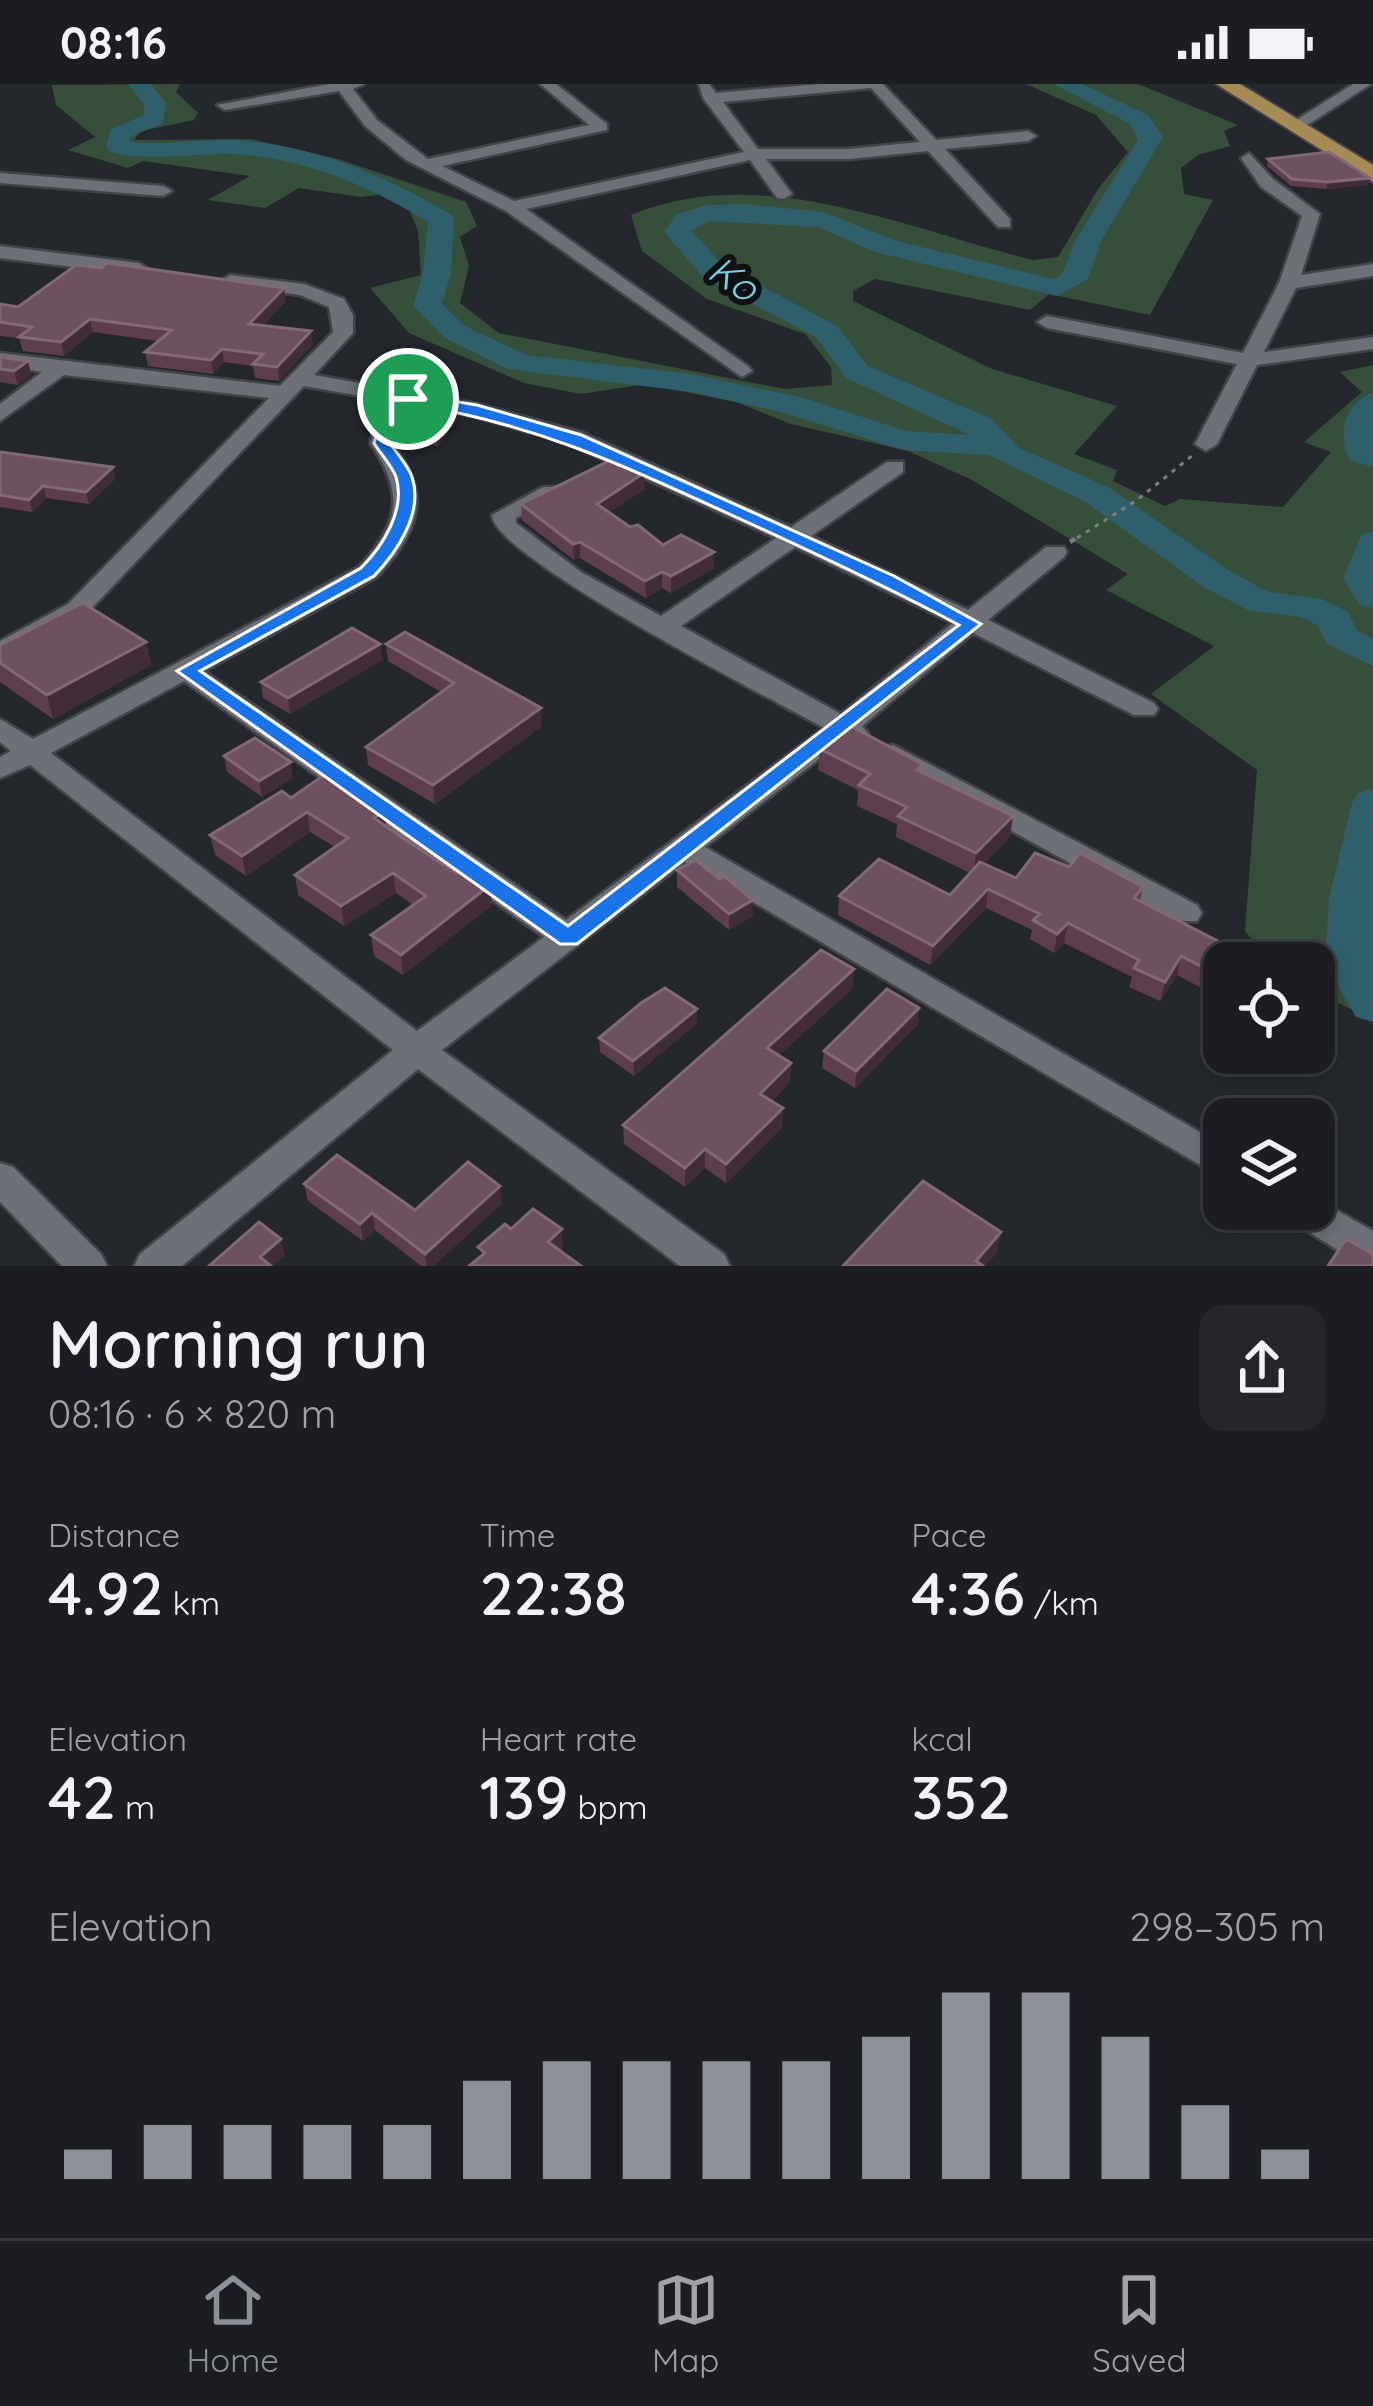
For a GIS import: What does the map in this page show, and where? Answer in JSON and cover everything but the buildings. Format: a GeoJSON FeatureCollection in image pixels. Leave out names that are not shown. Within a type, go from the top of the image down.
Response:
{"type":"FeatureCollection","features":[{"type":"Feature","properties":{"kind":"main road"},"geometry":{"type":"LineString","coordinates":[[1226,84],[1373,175]]}},
{"type":"Feature","properties":{"kind":"street"},"geometry":{"type":"LineString","coordinates":[[425,164],[601,127],[547,84]]}},
{"type":"Feature","properties":{"kind":"street"},"geometry":{"type":"LineString","coordinates":[[707,91],[873,84],[1004,223]]}},
{"type":"Feature","properties":{"kind":"street"},"geometry":{"type":"LineString","coordinates":[[1295,126],[1364,84]]}},
{"type":"Feature","properties":{"kind":"street"},"geometry":{"type":"LineString","coordinates":[[225,105],[350,85],[371,123],[425,164],[512,207],[742,371]]}},
{"type":"Feature","properties":{"kind":"street"},"geometry":{"type":"LineString","coordinates":[[707,91],[758,154],[783,194]]}},
{"type":"Feature","properties":{"kind":"street"},"geometry":{"type":"LineString","coordinates":[[512,207],[758,154],[849,154],[1028,136]]}},
{"type":"Feature","properties":{"kind":"street"},"geometry":{"type":"LineString","coordinates":[[1206,444],[1288,283],[1311,214],[1267,183],[1249,158]]}},
{"type":"Feature","properties":{"kind":"street"},"geometry":{"type":"LineString","coordinates":[[0,178],[163,191]]}},
{"type":"Feature","properties":{"kind":"street"},"geometry":{"type":"LineString","coordinates":[[0,251],[164,272]]}},
{"type":"Feature","properties":{"kind":"street"},"geometry":{"type":"LineString","coordinates":[[1288,283],[1373,270]]}},
{"type":"Feature","properties":{"kind":"street"},"geometry":{"type":"LineString","coordinates":[[0,652],[77,609],[343,333],[344,315],[337,303],[304,290],[211,278]]}},
{"type":"Feature","properties":{"kind":"street"},"geometry":{"type":"LineString","coordinates":[[1047,322],[1247,360],[1373,343]]}},
{"type":"Feature","properties":{"kind":"street"},"geometry":{"type":"LineString","coordinates":[[0,359],[408,399],[544,426],[888,580],[1144,709]]}},
{"type":"Feature","properties":{"kind":"street"},"geometry":{"type":"LineString","coordinates":[[0,414],[60,368]]}},
{"type":"Feature","properties":{"kind":"street"},"geometry":{"type":"LineString","coordinates":[[0,769],[368,572],[398,531],[406,502],[404,477],[382,443],[384,431],[408,399]]}},
{"type":"Feature","properties":{"kind":"street"},"geometry":{"type":"LineString","coordinates":[[620,458],[501,520],[572,577],[1186,914]]}},
{"type":"Feature","properties":{"kind":"street"},"geometry":{"type":"LineString","coordinates":[[661,628],[895,467]]}},
{"type":"Feature","properties":{"kind":"street"},"geometry":{"type":"LineString","coordinates":[[154,1266],[417,1050],[843,728],[1055,552]]}},
{"type":"Feature","properties":{"kind":"street"},"geometry":{"type":"LineString","coordinates":[[187,671],[568,938]]}},
{"type":"Feature","properties":{"kind":"street"},"geometry":{"type":"LineString","coordinates":[[0,728],[417,1050],[710,1266]]}},
{"type":"Feature","properties":{"kind":"street"},"geometry":{"type":"LineString","coordinates":[[684,848],[1203,1151]]}},
{"type":"Feature","properties":{"kind":"street"},"geometry":{"type":"LineString","coordinates":[[0,1178],[87,1266]]}},
{"type":"Feature","properties":{"kind":"street"},"geometry":{"type":"LineString","coordinates":[[1335,1229],[1373,1251]]}},
{"type":"Feature","properties":{"kind":"path"},"geometry":{"type":"LineString","coordinates":[[1055,552],[1138,500],[1206,444]]}},
{"type":"Feature","properties":{"kind":"green space"},"geometry":{"type":"Polygon","coordinates":[[[180,84],[176,92],[198,113],[194,120],[141,131],[134,140],[251,139],[338,159],[466,202],[477,226],[460,237],[469,266],[460,303],[499,333],[785,389],[832,385],[831,367],[805,334],[707,299],[642,251],[631,215],[680,200],[782,197],[884,218],[1033,260],[1058,257],[1098,189],[1128,152],[1096,115],[1026,84],[1138,84],[1238,125],[1224,131],[1230,146],[1198,155],[1181,168],[1184,194],[1213,200],[1150,315],[1049,294],[1030,310],[875,279],[853,291],[853,301],[992,369],[1117,406],[1074,454],[1117,470],[1113,481],[1165,506],[1180,499],[1283,507],[1331,452],[1304,442],[1362,392],[1340,372],[1373,365],[1373,803],[1352,898],[1349,964],[1373,1004],[1373,1019],[1335,1002],[1335,942],[1254,942],[1245,931],[1257,770],[1151,694],[1214,646],[1106,590],[1128,574],[972,480],[908,451],[791,424],[736,402],[645,384],[581,394],[524,383],[409,333],[370,288],[421,275],[418,231],[408,207],[385,194],[361,197],[299,188],[265,208],[208,200],[250,176],[143,161],[128,168],[68,150],[95,137],[56,105],[52,85],[180,84]]]}},
{"type":"Feature","properties":{"kind":"waterway"},"geometry":{"type":"LineString","coordinates":[[139,84],[155,103],[155,118],[119,134],[118,147],[160,151],[230,147],[284,154],[368,181],[441,219],[437,273],[427,306],[455,332],[519,363],[691,383],[793,405],[903,440],[998,446]]}},
{"type":"Feature","properties":{"kind":"waterway","name":"Ko"},"geometry":{"type":"LineString","coordinates":[[1065,84],[1140,120],[1144,134],[1151,137],[1088,241],[1074,279],[1057,288],[884,246],[823,220],[708,213],[686,219],[677,232],[714,272],[827,332],[857,372],[979,425],[1007,455],[1096,494],[1218,580],[1261,602],[1309,607],[1335,620],[1340,636],[1373,654]]}},
{"type":"Feature","properties":{"kind":"waterway"},"geometry":{"type":"LineString","coordinates":[[1373,402],[1362,419],[1359,439],[1361,453],[1373,457]]}},
{"type":"Feature","properties":{"kind":"waterway"},"geometry":{"type":"LineString","coordinates":[[1373,542],[1361,579],[1373,597]]}},
{"type":"Feature","properties":{"kind":"waterway","name":"Ko"},"geometry":{"type":"LineString","coordinates":[[1373,803],[1352,898],[1349,964],[1373,1004]]}},
{"type":"Feature","properties":{"kind":"route"},"geometry":{"type":"LineString","coordinates":[[408,399],[477,410],[575,438],[888,580],[971,624],[568,938],[187,671],[368,572],[383,556],[398,531],[406,502],[404,477],[382,443],[384,431],[408,399]]}}]}
